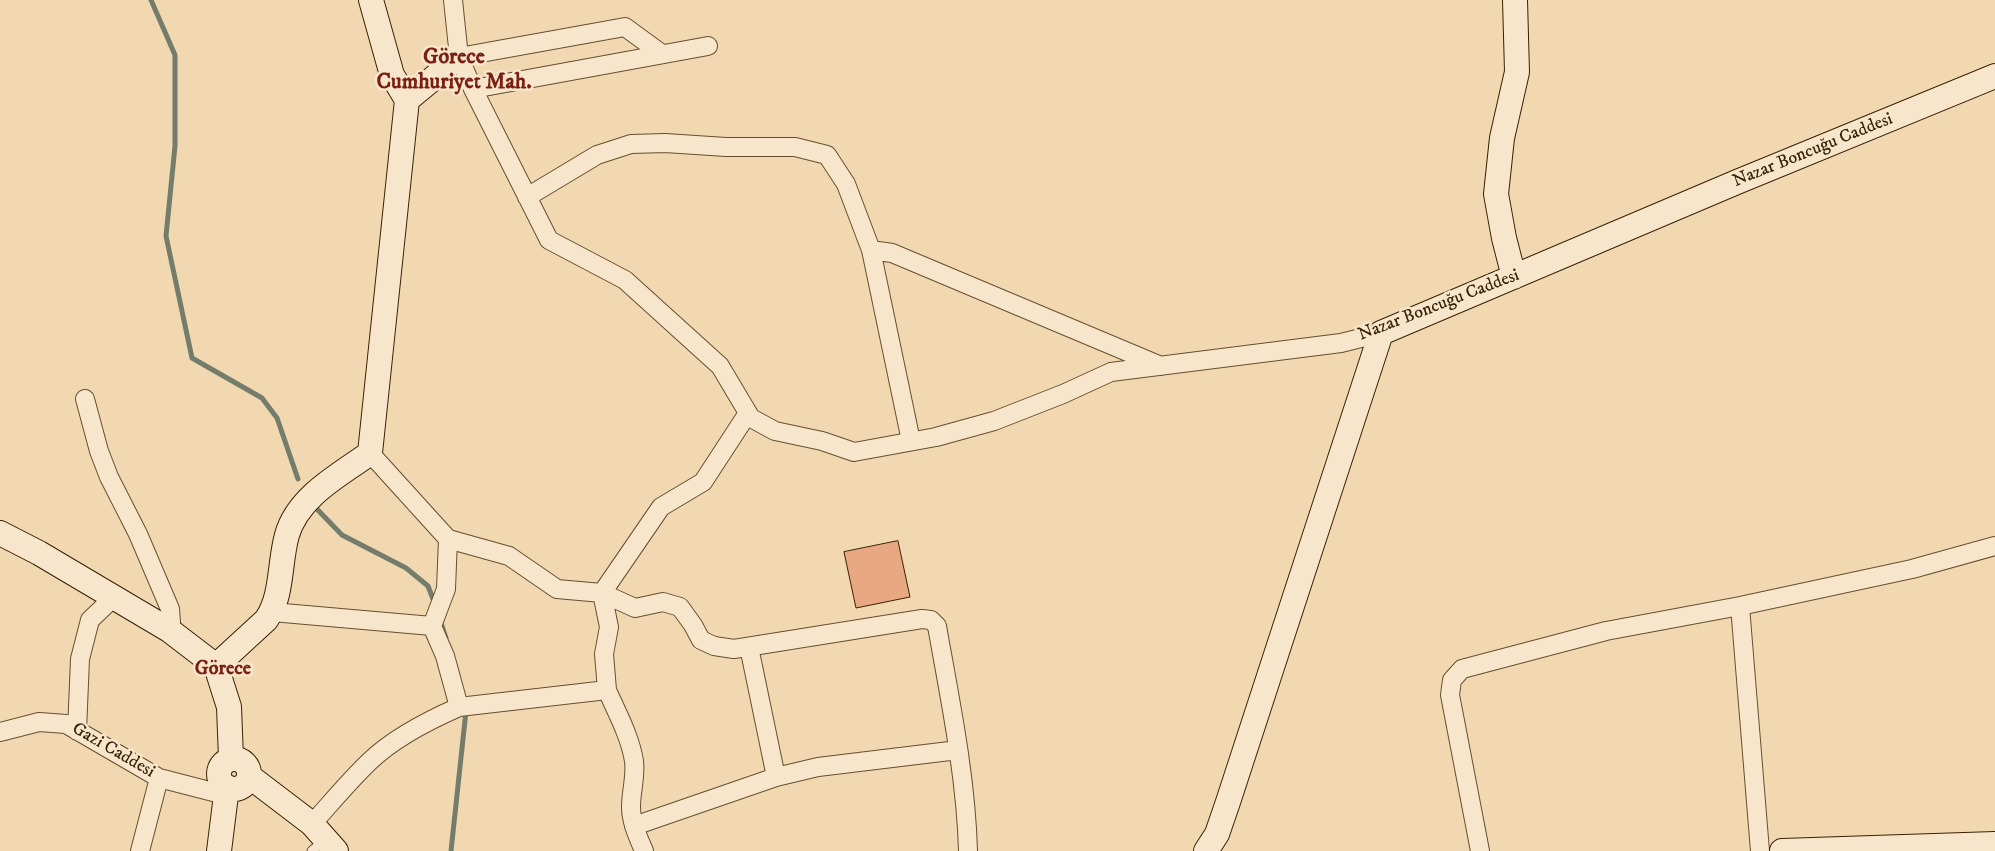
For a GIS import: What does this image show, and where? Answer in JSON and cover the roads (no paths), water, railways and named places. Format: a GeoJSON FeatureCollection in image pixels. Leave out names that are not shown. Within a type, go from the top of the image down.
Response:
{"type":"FeatureCollection","features":[{"type":"Feature","properties":{"kind":"street"},"geometry":{"type":"LineString","coordinates":[[216,666],[266,620],[272,612],[276,599],[286,536],[290,525],[309,499],[370,453],[407,100],[392,75],[371,0]]}},
{"type":"Feature","properties":{"kind":"street"},"geometry":{"type":"LineString","coordinates":[[453,0],[460,57],[473,89],[548,240],[625,280],[720,366],[748,414],[703,482],[661,507],[602,593],[609,627],[604,654],[606,690],[628,736],[632,750],[634,778],[631,807],[634,826],[644,851]]}},
{"type":"Feature","properties":{"kind":"street"},"geometry":{"type":"LineString","coordinates":[[1514,276],[1504,238],[1496,194],[1502,138],[1517,72],[1515,0]]}},
{"type":"Feature","properties":{"kind":"street"},"geometry":{"type":"LineString","coordinates":[[407,100],[460,57],[625,27],[662,54]]}},
{"type":"Feature","properties":{"kind":"street"},"geometry":{"type":"LineString","coordinates":[[473,89],[708,46]]}},
{"type":"Feature","properties":{"kind":"street","name":"Nazar Boncuğu Caddesi"},"geometry":{"type":"LineString","coordinates":[[748,414],[751,418],[775,431],[822,441],[854,452],[936,436],[994,421],[1063,394],[1111,372],[1341,343],[1381,333],[1746,178],[1995,76]]}},
{"type":"Feature","properties":{"kind":"street"},"geometry":{"type":"LineString","coordinates":[[527,197],[597,155],[631,144],[665,143],[726,147],[795,148],[827,155],[846,184],[871,250],[911,441]]}},
{"type":"Feature","properties":{"kind":"street"},"geometry":{"type":"LineString","coordinates":[[871,250],[892,253],[1162,366]]}},
{"type":"Feature","properties":{"kind":"street"},"geometry":{"type":"LineString","coordinates":[[1206,851],[1217,834],[1223,818],[1381,333]]}},
{"type":"Feature","properties":{"kind":"street"},"geometry":{"type":"LineString","coordinates":[[85,399],[109,477],[138,534],[170,610],[169,630]]}},
{"type":"Feature","properties":{"kind":"street"},"geometry":{"type":"LineString","coordinates":[[370,453],[448,540],[509,556],[557,589],[602,593],[635,608],[663,602],[680,607],[701,640],[714,646],[734,649],[922,618],[931,620],[938,626],[958,750],[968,835],[968,851]]}},
{"type":"Feature","properties":{"kind":"street"},"geometry":{"type":"LineString","coordinates":[[0,533],[39,553],[169,630],[216,666],[229,707],[231,758]]}},
{"type":"Feature","properties":{"kind":"street"},"geometry":{"type":"LineString","coordinates":[[448,540],[446,589],[435,617],[458,707]]}},
{"type":"Feature","properties":{"kind":"street"},"geometry":{"type":"LineString","coordinates":[[1480,851],[1450,695],[1452,680],[1462,669],[1606,631],[1740,606],[1912,568],[1995,546]]}},
{"type":"Feature","properties":{"kind":"street"},"geometry":{"type":"LineString","coordinates":[[78,730],[80,659],[90,620],[114,597]]}},
{"type":"Feature","properties":{"kind":"street"},"geometry":{"type":"LineString","coordinates":[[1740,606],[1760,851]]}},
{"type":"Feature","properties":{"kind":"street"},"geometry":{"type":"LineString","coordinates":[[272,612],[435,617]]}},
{"type":"Feature","properties":{"kind":"street"},"geometry":{"type":"LineString","coordinates":[[749,647],[776,777]]}},
{"type":"Feature","properties":{"kind":"street"},"geometry":{"type":"LineString","coordinates":[[249,776],[321,841],[376,756],[408,733],[458,707],[606,690]]}},
{"type":"Feature","properties":{"kind":"street","name":"Gazi Caddesi"},"geometry":{"type":"LineString","coordinates":[[0,732],[39,722],[66,724],[159,778],[226,791]]}},
{"type":"Feature","properties":{"kind":"street"},"geometry":{"type":"LineString","coordinates":[[634,826],[776,777],[818,767],[958,750]]}},
{"type":"Feature","properties":{"kind":"street"},"geometry":{"type":"LineString","coordinates":[[219,851],[226,791],[219,774],[222,764],[231,758],[241,760],[248,766],[249,776],[241,787],[226,791]]}},
{"type":"Feature","properties":{"kind":"street"},"geometry":{"type":"LineString","coordinates":[[140,851],[159,778]]}},
{"type":"Feature","properties":{"kind":"street"},"geometry":{"type":"LineString","coordinates":[[1782,851],[1995,844]]}},
{"type":"Feature","properties":{"kind":"waterway"},"geometry":{"type":"LineString","coordinates":[[151,0],[175,55],[175,146],[166,236],[192,358],[262,398],[277,418],[298,479]]}},
{"type":"Feature","properties":{"kind":"waterway"},"geometry":{"type":"LineString","coordinates":[[313,505],[342,535],[406,568],[428,586],[435,604]]}},
{"type":"Feature","properties":{"kind":"waterway"},"geometry":{"type":"LineString","coordinates":[[440,620],[446,638]]}},
{"type":"Feature","properties":{"kind":"waterway"},"geometry":{"type":"LineString","coordinates":[[451,851],[466,711]]}},
{"type":"Feature","properties":{"kind":"district","name":"Görece Cumhuriyet Mah."},"geometry":{"type":"Point","coordinates":[454,70]}},
{"type":"Feature","properties":{"kind":"district","name":"Görece"},"geometry":{"type":"Point","coordinates":[223,670]}}]}
